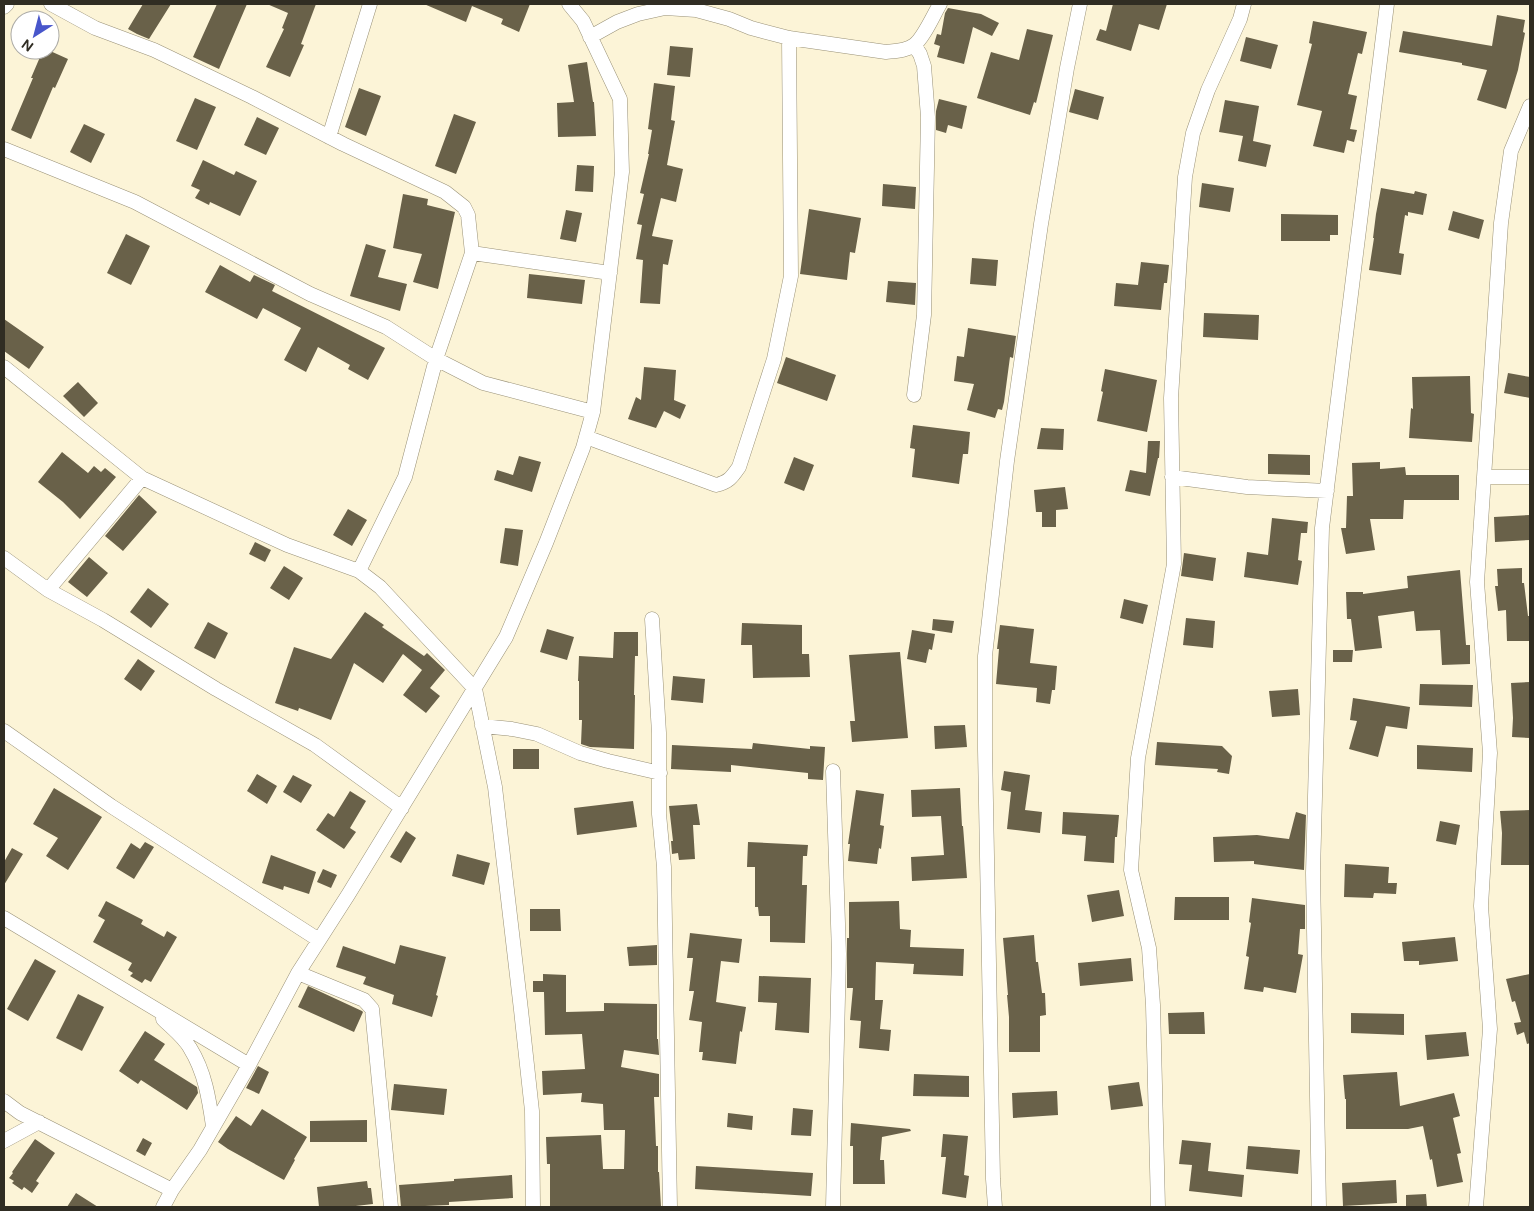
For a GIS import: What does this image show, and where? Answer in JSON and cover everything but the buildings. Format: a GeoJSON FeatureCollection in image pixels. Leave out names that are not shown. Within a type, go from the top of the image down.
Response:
{"type":"FeatureCollection","features":[{"type":"Feature","properties":{"kind":"street"},"geometry":{"type":"LineString","coordinates":[[52,4],[95,28],[154,50],[445,192],[464,206],[468,215],[472,253],[436,359],[405,477],[359,571]]}},
{"type":"Feature","properties":{"kind":"street"},"geometry":{"type":"LineString","coordinates":[[329,137],[370,4]]}},
{"type":"Feature","properties":{"kind":"street"},"geometry":{"type":"LineString","coordinates":[[163,1207],[172,1190],[200,1150],[249,1065],[298,972],[402,808],[506,637],[546,543],[586,436],[593,412],[622,172],[620,99],[583,21],[570,4]]}},
{"type":"Feature","properties":{"kind":"street"},"geometry":{"type":"LineString","coordinates":[[590,37],[617,22],[638,14],[665,8],[696,10],[789,38],[886,52],[901,51],[914,45],[927,28],[940,4]]}},
{"type":"Feature","properties":{"kind":"street"},"geometry":{"type":"LineString","coordinates":[[995,1207],[985,759],[985,656],[1007,462],[1041,224],[1067,68],[1080,4]]}},
{"type":"Feature","properties":{"kind":"street"},"geometry":{"type":"LineString","coordinates":[[1158,1207],[1153,1005],[1149,948],[1131,870],[1138,758],[1174,564],[1171,398],[1185,177],[1193,133],[1208,90],[1240,19],[1244,4]]}},
{"type":"Feature","properties":{"kind":"street"},"geometry":{"type":"LineString","coordinates":[[1319,1207],[1313,873],[1322,538],[1387,4]]}},
{"type":"Feature","properties":{"kind":"street"},"geometry":{"type":"LineString","coordinates":[[586,436],[716,485],[725,483],[739,467],[774,358],[791,276],[789,38]]}},
{"type":"Feature","properties":{"kind":"street"},"geometry":{"type":"LineString","coordinates":[[914,45],[924,66],[928,117],[924,314],[914,394]]}},
{"type":"Feature","properties":{"kind":"street"},"geometry":{"type":"LineString","coordinates":[[1476,1207],[1490,1029],[1481,906],[1490,753],[1477,582],[1501,223],[1511,151],[1530,106]]}},
{"type":"Feature","properties":{"kind":"street"},"geometry":{"type":"LineString","coordinates":[[4,149],[135,202],[310,294],[386,327],[436,359],[483,383],[593,412]]}},
{"type":"Feature","properties":{"kind":"street"},"geometry":{"type":"LineString","coordinates":[[472,253],[610,273]]}},
{"type":"Feature","properties":{"kind":"street"},"geometry":{"type":"LineString","coordinates":[[4,367],[142,478],[287,545],[359,571],[380,587],[475,689],[495,787],[532,1112],[533,1207]]}},
{"type":"Feature","properties":{"kind":"street"},"geometry":{"type":"LineString","coordinates":[[1172,477],[1246,486],[1327,491]]}},
{"type":"Feature","properties":{"kind":"street"},"geometry":{"type":"LineString","coordinates":[[1484,477],[1530,477]]}},
{"type":"Feature","properties":{"kind":"street"},"geometry":{"type":"LineString","coordinates":[[48,590],[142,478]]}},
{"type":"Feature","properties":{"kind":"street"},"geometry":{"type":"LineString","coordinates":[[4,558],[48,590],[103,620],[216,689],[315,745],[402,808]]}},
{"type":"Feature","properties":{"kind":"street"},"geometry":{"type":"LineString","coordinates":[[652,619],[660,773],[659,814],[664,867],[670,1207]]}},
{"type":"Feature","properties":{"kind":"street"},"geometry":{"type":"LineString","coordinates":[[482,726],[537,734],[580,753],[660,773]]}},
{"type":"Feature","properties":{"kind":"street"},"geometry":{"type":"LineString","coordinates":[[4,731],[111,806],[319,940]]}},
{"type":"Feature","properties":{"kind":"street"},"geometry":{"type":"LineString","coordinates":[[833,771],[838,954],[833,1207]]}},
{"type":"Feature","properties":{"kind":"street"},"geometry":{"type":"LineString","coordinates":[[4,918],[249,1065]]}},
{"type":"Feature","properties":{"kind":"street"},"geometry":{"type":"LineString","coordinates":[[298,972],[364,1000],[372,1009],[391,1207]]}},
{"type":"Feature","properties":{"kind":"street"},"geometry":{"type":"LineString","coordinates":[[150,1006],[190,1047],[204,1079],[213,1126]]}},
{"type":"Feature","properties":{"kind":"street"},"geometry":{"type":"LineString","coordinates":[[4,1101],[20,1112],[172,1190]]}},
{"type":"Feature","properties":{"kind":"street"},"geometry":{"type":"LineString","coordinates":[[4,1142],[39,1122]]}}]}
